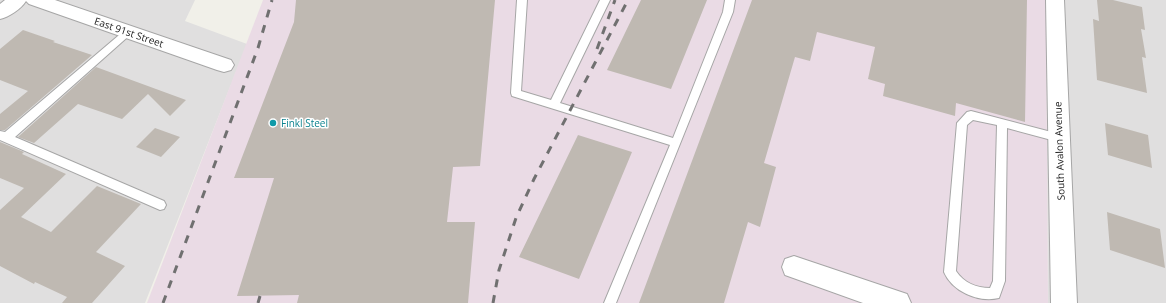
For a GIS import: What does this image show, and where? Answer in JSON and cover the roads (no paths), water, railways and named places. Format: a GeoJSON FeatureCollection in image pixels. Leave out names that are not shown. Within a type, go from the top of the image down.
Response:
{"type":"FeatureCollection","features":[{"type":"Feature","properties":{"kind":"street"},"geometry":{"type":"LineString","coordinates":[[0,13],[18,0]]}},
{"type":"Feature","properties":{"kind":"street","name":"East 91st Street"},"geometry":{"type":"LineString","coordinates":[[34,0],[224,65]]}},
{"type":"Feature","properties":{"kind":"street","name":"South Avalon Avenue"},"geometry":{"type":"LineString","coordinates":[[1055,0],[1064,303]]}},
{"type":"Feature","properties":{"kind":"street"},"geometry":{"type":"LineString","coordinates":[[794,267],[898,303]]}},
{"type":"Feature","properties":{"kind":"lane"},"geometry":{"type":"LineString","coordinates":[[522,0],[516,93],[676,143]]}},
{"type":"Feature","properties":{"kind":"lane"},"geometry":{"type":"LineString","coordinates":[[554,105],[604,0]]}},
{"type":"Feature","properties":{"kind":"lane"},"geometry":{"type":"LineString","coordinates":[[610,303],[728,12],[730,0]]}},
{"type":"Feature","properties":{"kind":"lane"},"geometry":{"type":"LineString","coordinates":[[128,32],[3,137],[160,205]]}},
{"type":"Feature","properties":{"kind":"lane"},"geometry":{"type":"LineString","coordinates":[[1002,123],[999,282],[994,294],[987,295],[959,285],[952,279],[950,272],[962,123],[971,115],[1002,123],[1059,138]]}},
{"type":"Feature","properties":{"kind":"railway"},"geometry":{"type":"LineString","coordinates":[[163,303],[258,48],[272,0]]}},
{"type":"Feature","properties":{"kind":"railway"},"geometry":{"type":"LineString","coordinates":[[597,49],[615,0]]}},
{"type":"Feature","properties":{"kind":"railway"},"geometry":{"type":"LineString","coordinates":[[493,303],[499,270],[516,218],[534,179],[628,0]]}},
{"type":"Feature","properties":{"kind":"railway"},"geometry":{"type":"LineString","coordinates":[[258,303],[260,296]]}},
{"type":"Feature","properties":{"kind":"place","name":"Finkl Steel"},"geometry":{"type":"Point","coordinates":[273,123]}}]}
